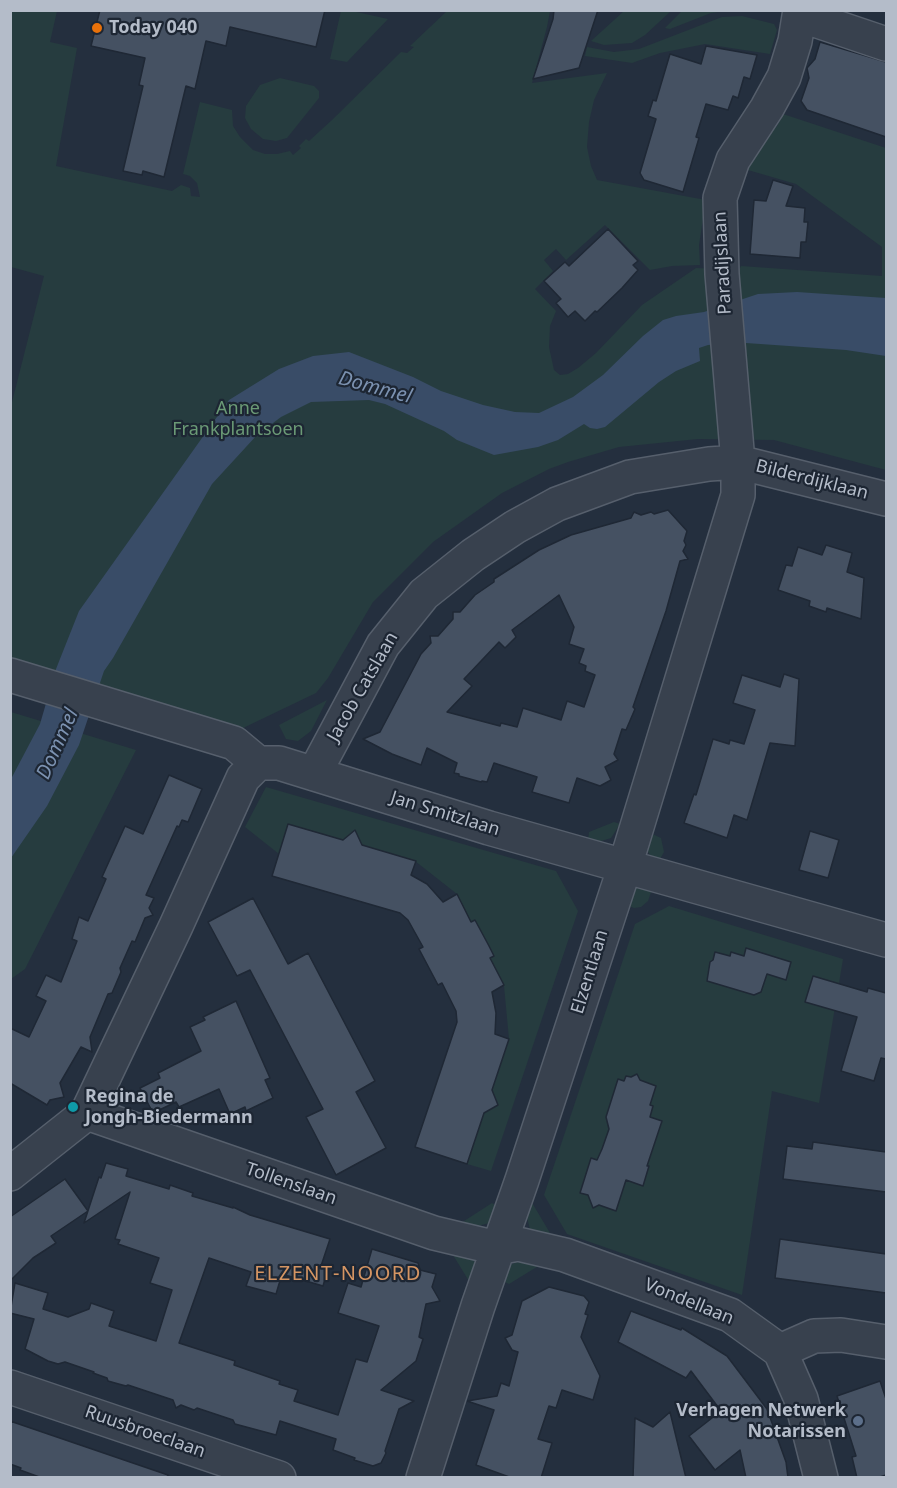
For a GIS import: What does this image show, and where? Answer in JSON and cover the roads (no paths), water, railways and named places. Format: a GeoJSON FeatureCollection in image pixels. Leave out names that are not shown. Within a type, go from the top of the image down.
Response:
{"type":"FeatureCollection","features":[{"type":"Feature","properties":{"kind":"street"},"geometry":{"type":"LineString","coordinates":[[800,13],[886,44]]}},
{"type":"Feature","properties":{"kind":"street","name":"Paradijslaan"},"geometry":{"type":"LineString","coordinates":[[738,462],[722,285],[720,198],[733,160],[784,77],[800,13]]}},
{"type":"Feature","properties":{"kind":"street","name":"Bilderdijklaan"},"geometry":{"type":"LineString","coordinates":[[738,462],[886,499]]}},
{"type":"Feature","properties":{"kind":"street","name":"Jacob Catslaan"},"geometry":{"type":"LineString","coordinates":[[314,774],[383,645],[424,594],[473,555],[515,527],[557,504],[630,477],[710,464],[738,462]]}},
{"type":"Feature","properties":{"kind":"street","name":"Elzentlaan"},"geometry":{"type":"LineString","coordinates":[[423,1478],[497,1248],[522,1180],[625,866],[738,495],[738,462]]}},
{"type":"Feature","properties":{"kind":"street"},"geometry":{"type":"LineString","coordinates":[[10,675],[234,743],[258,763],[243,778],[87,1113],[10,1174]]}},
{"type":"Feature","properties":{"kind":"street","name":"Jan Smitzlaan"},"geometry":{"type":"LineString","coordinates":[[258,763],[279,763],[489,828],[886,940]]}},
{"type":"Feature","properties":{"kind":"street","name":"Tollenslaan"},"geometry":{"type":"LineString","coordinates":[[87,1113],[425,1230],[497,1248]]}},
{"type":"Feature","properties":{"kind":"street","name":"Vondellaan"},"geometry":{"type":"LineString","coordinates":[[497,1248],[518,1244],[565,1255],[730,1315],[780,1351]]}},
{"type":"Feature","properties":{"kind":"street"},"geometry":{"type":"LineString","coordinates":[[821,1478],[801,1399],[780,1351],[814,1336],[841,1335],[886,1342]]}},
{"type":"Feature","properties":{"kind":"street","name":"Ruusbroeclaan"},"geometry":{"type":"LineString","coordinates":[[10,1387],[279,1478]]}},
{"type":"Feature","properties":{"kind":"water","name":"Dommel"},"geometry":{"type":"Polygon","coordinates":[[[797,292],[886,298],[886,356],[846,350],[746,343],[708,345],[699,348],[700,361],[676,371],[659,382],[605,427],[590,428],[584,424],[558,440],[538,447],[494,455],[457,440],[444,431],[385,404],[369,400],[311,402],[281,417],[257,435],[212,484],[104,671],[79,745],[47,806],[11,858],[11,779],[40,724],[56,669],[79,611],[229,400],[279,369],[313,356],[349,352],[413,377],[441,391],[483,405],[515,412],[539,413],[573,397],[603,375],[663,320],[704,312],[758,294],[797,292]]]}},
{"type":"Feature","properties":{"kind":"place","name":"Today 040"},"geometry":{"type":"Point","coordinates":[97,28]}},
{"type":"Feature","properties":{"kind":"place","name":"Regina de Jongh-Biedermann"},"geometry":{"type":"Point","coordinates":[73,1107]}},
{"type":"Feature","properties":{"kind":"place","name":"Verhagen Netwerk Notarissen"},"geometry":{"type":"Point","coordinates":[858,1421]}},
{"type":"Feature","properties":{"kind":"district","name":"ELZENT-NOORD"},"geometry":{"type":"Point","coordinates":[338,1274]}},
{"type":"Feature","properties":{"kind":"park label","name":"Anne Frankplantsoen"},"geometry":{"type":"Point","coordinates":[238,419]}}]}
